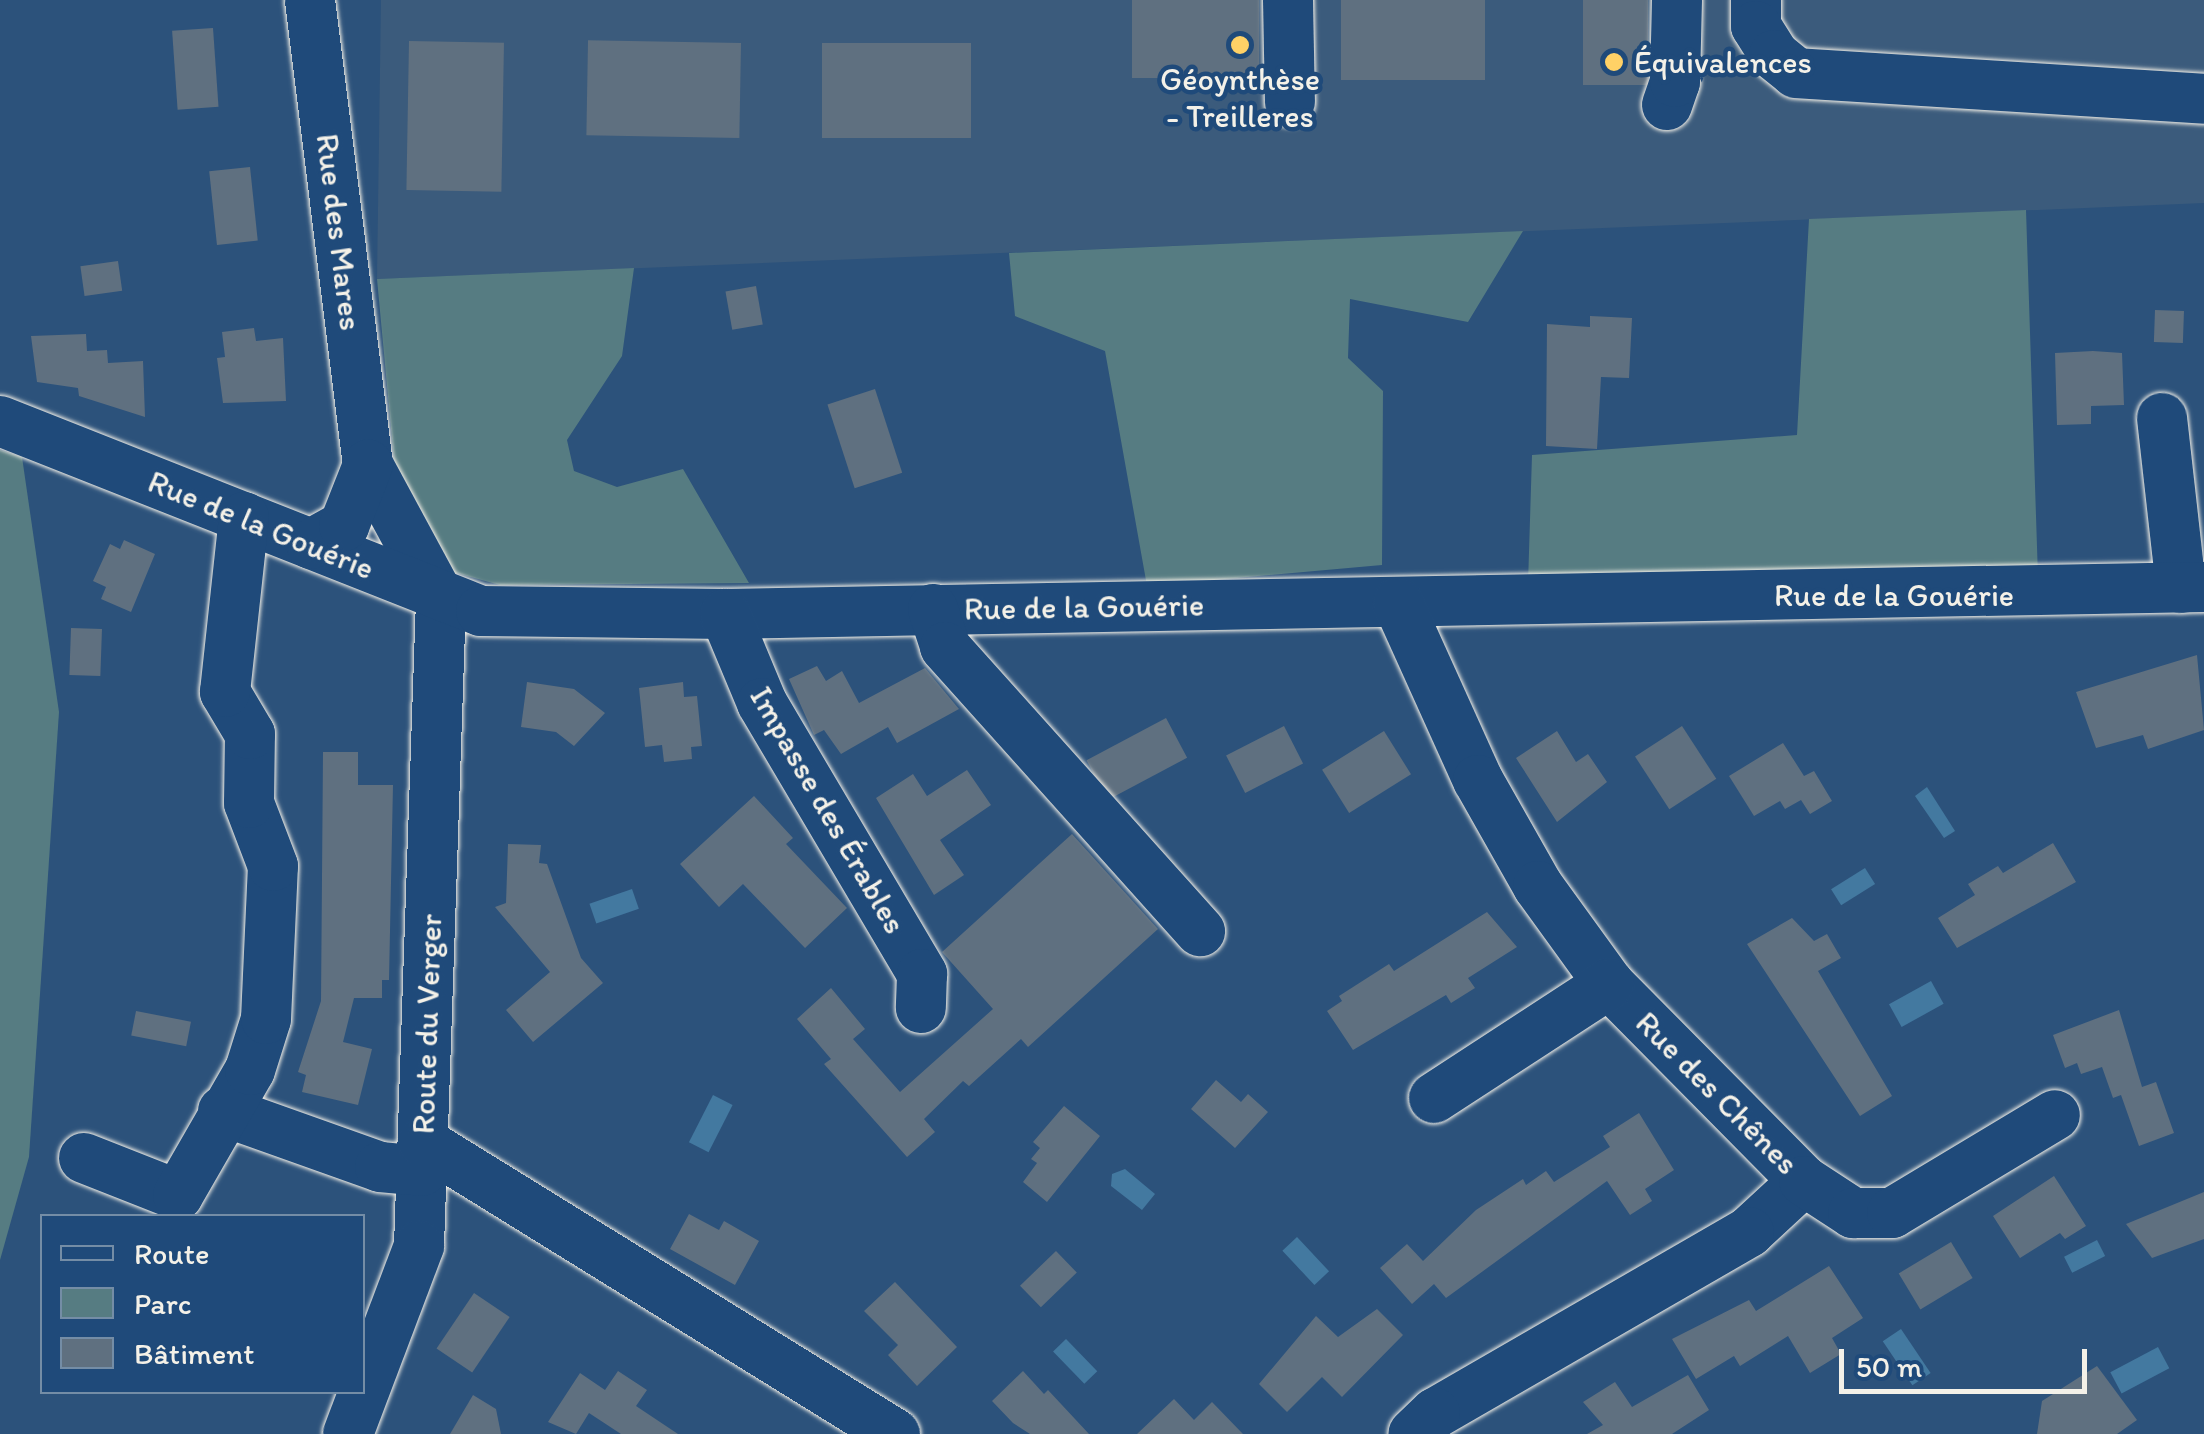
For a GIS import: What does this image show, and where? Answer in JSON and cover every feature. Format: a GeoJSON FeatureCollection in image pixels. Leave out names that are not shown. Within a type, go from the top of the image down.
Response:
{"type":"FeatureCollection","features":[{"type":"Feature","properties":{"kind":"street","name":"Rue des Mares"},"geometry":{"type":"LineString","coordinates":[[310,0],[368,465],[441,600]]}},
{"type":"Feature","properties":{"kind":"street"},"geometry":{"type":"LineString","coordinates":[[1288,0],[1290,102]]}},
{"type":"Feature","properties":{"kind":"street"},"geometry":{"type":"LineString","coordinates":[[1667,105],[1675,82],[1676,0]]}},
{"type":"Feature","properties":{"kind":"street"},"geometry":{"type":"LineString","coordinates":[[1756,0],[1756,26],[1774,55],[1796,72],[2204,99]]}},
{"type":"Feature","properties":{"kind":"street"},"geometry":{"type":"LineString","coordinates":[[2162,418],[2193,588]]}},
{"type":"Feature","properties":{"kind":"street","name":"Rue de la Gouérie"},"geometry":{"type":"LineString","coordinates":[[0,422],[311,544],[441,600],[482,611],[724,614],[2193,588]]}},
{"type":"Feature","properties":{"kind":"street","name":"Rue des Mares"},"geometry":{"type":"LineString","coordinates":[[311,544],[344,526],[368,465]]}},
{"type":"Feature","properties":{"kind":"street"},"geometry":{"type":"LineString","coordinates":[[84,1158],[178,1195],[222,1111],[250,1070],[266,1020],[272,866],[249,802],[250,734],[226,692],[244,518]]}},
{"type":"Feature","properties":{"kind":"street","name":"Route du Verger"},"geometry":{"type":"LineString","coordinates":[[365,1389],[419,1246],[441,600]]}},
{"type":"Feature","properties":{"kind":"street","name":"Rue des Chênes"},"geometry":{"type":"LineString","coordinates":[[1398,603],[1478,780],[1538,886],[1609,984],[1804,1181],[1749,1232],[1435,1413],[1413,1434]]}},
{"type":"Feature","properties":{"kind":"street"},"geometry":{"type":"LineString","coordinates":[[933,609],[946,647],[1200,931]]}},
{"type":"Feature","properties":{"kind":"street","name":"Impasse des Érables"},"geometry":{"type":"LineString","coordinates":[[724,614],[762,703],[922,974],[921,1008]]}},
{"type":"Feature","properties":{"kind":"street"},"geometry":{"type":"LineString","coordinates":[[1434,1098],[1609,984]]}},
{"type":"Feature","properties":{"kind":"street"},"geometry":{"type":"LineString","coordinates":[[222,1111],[380,1167],[422,1156],[894,1434]]}},
{"type":"Feature","properties":{"kind":"street"},"geometry":{"type":"LineString","coordinates":[[1804,1181],[1852,1213],[1892,1213],[2054,1115]]}},
{"type":"Feature","properties":{"kind":"street","name":"Route du Verger"},"geometry":{"type":"LineString","coordinates":[[348,1434],[363,1394]]}},
{"type":"Feature","properties":{"kind":"shaded area"},"geometry":{"type":"Polygon","coordinates":[[[381,0],[2204,0],[2204,203],[377,279],[381,0]]]}},
{"type":"Feature","properties":{"kind":"shaded area"},"geometry":{"type":"Polygon","coordinates":[[[1927,787],[1955,831],[1944,838],[1915,796],[1927,787]]]}},
{"type":"Feature","properties":{"kind":"shaded area"},"geometry":{"type":"Polygon","coordinates":[[[1865,868],[1875,884],[1841,905],[1831,889],[1865,868]]]}},
{"type":"Feature","properties":{"kind":"shaded area"},"geometry":{"type":"Polygon","coordinates":[[[632,889],[639,909],[596,924],[589,904],[632,889]]]}},
{"type":"Feature","properties":{"kind":"shaded area"},"geometry":{"type":"Polygon","coordinates":[[[1931,981],[1944,1004],[1902,1027],[1889,1004],[1931,981]]]}},
{"type":"Feature","properties":{"kind":"shaded area"},"geometry":{"type":"Polygon","coordinates":[[[713,1095],[733,1105],[709,1152],[689,1142],[713,1095]]]}},
{"type":"Feature","properties":{"kind":"shaded area"},"geometry":{"type":"Polygon","coordinates":[[[1125,1169],[1155,1194],[1142,1210],[1111,1186],[1112,1174],[1125,1169]]]}},
{"type":"Feature","properties":{"kind":"shaded area"},"geometry":{"type":"Polygon","coordinates":[[[1297,1237],[1329,1271],[1314,1285],[1282,1251],[1297,1237]]]}},
{"type":"Feature","properties":{"kind":"shaded area"},"geometry":{"type":"Polygon","coordinates":[[[2097,1240],[2105,1256],[2072,1273],[2064,1257],[2097,1240]]]}},
{"type":"Feature","properties":{"kind":"shaded area"},"geometry":{"type":"Polygon","coordinates":[[[1901,1329],[1931,1373],[1912,1385],[1883,1341],[1901,1329]]]}},
{"type":"Feature","properties":{"kind":"shaded area"},"geometry":{"type":"Polygon","coordinates":[[[1066,1339],[1097,1371],[1084,1384],[1053,1352],[1066,1339]]]}},
{"type":"Feature","properties":{"kind":"shaded area"},"geometry":{"type":"Polygon","coordinates":[[[2158,1347],[2169,1368],[2122,1394],[2110,1372],[2158,1347]]]}},
{"type":"Feature","properties":{"kind":"green space"},"geometry":{"type":"Polygon","coordinates":[[[2026,210],[2038,577],[1528,584],[1532,455],[1797,435],[1809,219],[2026,210]]]}},
{"type":"Feature","properties":{"kind":"green space"},"geometry":{"type":"Polygon","coordinates":[[[1523,231],[1468,322],[1350,299],[1348,358],[1383,391],[1382,565],[1147,586],[1105,351],[1015,316],[1009,253],[1523,231]]]}},
{"type":"Feature","properties":{"kind":"green space"},"geometry":{"type":"Polygon","coordinates":[[[634,268],[622,356],[567,440],[574,471],[617,487],[683,469],[749,583],[500,585],[445,570],[394,460],[377,279],[634,268]]]}},
{"type":"Feature","properties":{"kind":"green space"},"geometry":{"type":"Polygon","coordinates":[[[0,450],[22,457],[59,712],[29,1157],[0,1260],[0,450]]]}},
{"type":"Feature","properties":{"kind":"building"},"geometry":{"type":"Polygon","coordinates":[[[1132,0],[1259,0],[1259,78],[1132,78],[1132,0]]]}},
{"type":"Feature","properties":{"kind":"building"},"geometry":{"type":"Polygon","coordinates":[[[1341,0],[1485,0],[1485,80],[1341,80],[1341,0]]]}},
{"type":"Feature","properties":{"kind":"building"},"geometry":{"type":"Polygon","coordinates":[[[1583,0],[1648,0],[1648,85],[1583,85],[1583,0]]]}},
{"type":"Feature","properties":{"kind":"building"},"geometry":{"type":"Polygon","coordinates":[[[213,28],[219,107],[178,110],[172,31],[213,28]]]}},
{"type":"Feature","properties":{"kind":"building"},"geometry":{"type":"Polygon","coordinates":[[[588,40],[741,43],[739,138],[586,135],[588,40]]]}},
{"type":"Feature","properties":{"kind":"building"},"geometry":{"type":"Polygon","coordinates":[[[409,41],[504,43],[501,192],[406,190],[409,41]]]}},
{"type":"Feature","properties":{"kind":"building"},"geometry":{"type":"Polygon","coordinates":[[[822,43],[971,43],[971,138],[822,138],[822,43]]]}},
{"type":"Feature","properties":{"kind":"building"},"geometry":{"type":"Polygon","coordinates":[[[250,167],[258,241],[217,245],[209,171],[250,167]]]}},
{"type":"Feature","properties":{"kind":"building"},"geometry":{"type":"Polygon","coordinates":[[[118,261],[122,291],[85,296],[80,266],[118,261]]]}},
{"type":"Feature","properties":{"kind":"building"},"geometry":{"type":"Polygon","coordinates":[[[756,286],[763,324],[732,330],[725,291],[756,286]]]}},
{"type":"Feature","properties":{"kind":"building"},"geometry":{"type":"Polygon","coordinates":[[[2155,310],[2184,311],[2183,343],[2154,342],[2155,310]]]}},
{"type":"Feature","properties":{"kind":"building"},"geometry":{"type":"Polygon","coordinates":[[[1590,316],[1632,318],[1629,378],[1601,377],[1597,449],[1546,446],[1547,324],[1590,327],[1590,316]]]}},
{"type":"Feature","properties":{"kind":"building"},"geometry":{"type":"Polygon","coordinates":[[[254,328],[256,341],[283,338],[286,401],[223,403],[217,358],[225,357],[222,332],[254,328]]]}},
{"type":"Feature","properties":{"kind":"building"},"geometry":{"type":"Polygon","coordinates":[[[86,334],[87,351],[107,350],[108,363],[143,361],[145,417],[79,396],[78,388],[37,382],[31,336],[86,334]]]}},
{"type":"Feature","properties":{"kind":"building"},"geometry":{"type":"Polygon","coordinates":[[[2055,353],[2122,353],[2124,405],[2091,406],[2091,424],[2057,425],[2055,353]]]}},
{"type":"Feature","properties":{"kind":"building"},"geometry":{"type":"Polygon","coordinates":[[[875,389],[902,473],[855,488],[827,404],[875,389]]]}},
{"type":"Feature","properties":{"kind":"building"},"geometry":{"type":"Polygon","coordinates":[[[124,540],[155,554],[131,612],[101,599],[106,587],[93,581],[110,544],[120,549],[124,540]]]}},
{"type":"Feature","properties":{"kind":"building"},"geometry":{"type":"Polygon","coordinates":[[[71,628],[102,629],[100,676],[69,675],[71,628]]]}},
{"type":"Feature","properties":{"kind":"building"},"geometry":{"type":"Polygon","coordinates":[[[2197,655],[2204,730],[2148,749],[2143,735],[2096,748],[2076,692],[2197,655]]]}},
{"type":"Feature","properties":{"kind":"building"},"geometry":{"type":"Polygon","coordinates":[[[817,666],[826,681],[842,671],[859,703],[925,668],[959,709],[897,743],[888,727],[841,754],[824,730],[814,735],[789,679],[817,666]]]}},
{"type":"Feature","properties":{"kind":"building"},"geometry":{"type":"Polygon","coordinates":[[[527,682],[574,689],[605,713],[574,746],[556,732],[521,727],[527,682]]]}},
{"type":"Feature","properties":{"kind":"building"},"geometry":{"type":"Polygon","coordinates":[[[683,682],[684,697],[697,696],[702,746],[691,747],[692,759],[664,762],[662,745],[645,747],[639,688],[683,682]]]}},
{"type":"Feature","properties":{"kind":"building"},"geometry":{"type":"Polygon","coordinates":[[[1166,718],[1187,758],[1108,800],[1087,760],[1166,718]]]}},
{"type":"Feature","properties":{"kind":"building"},"geometry":{"type":"Polygon","coordinates":[[[1284,726],[1303,763],[1245,793],[1226,756],[1284,726]]]}},
{"type":"Feature","properties":{"kind":"building"},"geometry":{"type":"Polygon","coordinates":[[[1682,726],[1716,779],[1669,809],[1635,756],[1682,726]]]}},
{"type":"Feature","properties":{"kind":"building"},"geometry":{"type":"Polygon","coordinates":[[[1384,731],[1411,774],[1349,813],[1322,770],[1384,731]]]}},
{"type":"Feature","properties":{"kind":"building"},"geometry":{"type":"Polygon","coordinates":[[[1557,731],[1576,762],[1588,754],[1607,782],[1557,822],[1516,758],[1557,731]]]}},
{"type":"Feature","properties":{"kind":"building"},"geometry":{"type":"Polygon","coordinates":[[[1783,743],[1804,776],[1814,771],[1832,801],[1810,814],[1801,800],[1785,809],[1780,801],[1754,816],[1729,776],[1783,743]]]}},
{"type":"Feature","properties":{"kind":"building"},"geometry":{"type":"Polygon","coordinates":[[[323,752],[358,752],[358,785],[393,785],[389,980],[382,980],[382,998],[354,998],[343,1042],[372,1049],[358,1105],[302,1092],[306,1075],[298,1072],[321,1001],[323,752]]]}},
{"type":"Feature","properties":{"kind":"building"},"geometry":{"type":"Polygon","coordinates":[[[967,770],[991,805],[940,840],[964,875],[934,895],[876,798],[913,774],[927,796],[967,770]]]}},
{"type":"Feature","properties":{"kind":"building"},"geometry":{"type":"Polygon","coordinates":[[[754,796],[793,838],[786,844],[847,908],[805,948],[743,884],[719,907],[680,864],[754,796]]]}},
{"type":"Feature","properties":{"kind":"building"},"geometry":{"type":"Polygon","coordinates":[[[1072,834],[1158,929],[1028,1047],[1021,1039],[969,1086],[963,1081],[924,1119],[935,1132],[907,1157],[824,1064],[831,1059],[797,1019],[831,988],[865,1029],[853,1039],[900,1092],[993,1009],[942,952],[1072,834]]]}},
{"type":"Feature","properties":{"kind":"building"},"geometry":{"type":"Polygon","coordinates":[[[2053,843],[2076,882],[1957,948],[1938,918],[1975,895],[1968,884],[1998,866],[2003,873],[2053,843]]]}},
{"type":"Feature","properties":{"kind":"building"},"geometry":{"type":"Polygon","coordinates":[[[508,844],[541,845],[539,863],[547,864],[581,958],[603,983],[533,1042],[506,1010],[550,972],[495,907],[506,903],[508,844]]]}},
{"type":"Feature","properties":{"kind":"building"},"geometry":{"type":"Polygon","coordinates":[[[1487,912],[1517,947],[1468,978],[1475,988],[1451,1003],[1446,995],[1353,1050],[1327,1011],[1342,1001],[1339,996],[1389,964],[1394,971],[1487,912]]]}},
{"type":"Feature","properties":{"kind":"building"},"geometry":{"type":"Polygon","coordinates":[[[1792,918],[1814,941],[1827,934],[1841,958],[1818,971],[1892,1096],[1860,1116],[1747,944],[1792,918]]]}},
{"type":"Feature","properties":{"kind":"building"},"geometry":{"type":"Polygon","coordinates":[[[2119,1010],[2142,1087],[2156,1082],[2174,1133],[2139,1146],[2121,1095],[2113,1098],[2102,1067],[2081,1074],[2077,1063],[2065,1068],[2053,1035],[2119,1010]]]}},
{"type":"Feature","properties":{"kind":"building"},"geometry":{"type":"Polygon","coordinates":[[[136,1011],[191,1022],[186,1046],[131,1036],[136,1011]]]}},
{"type":"Feature","properties":{"kind":"building"},"geometry":{"type":"Polygon","coordinates":[[[1216,1080],[1241,1102],[1248,1094],[1268,1112],[1235,1148],[1191,1109],[1216,1080]]]}},
{"type":"Feature","properties":{"kind":"building"},"geometry":{"type":"Polygon","coordinates":[[[1064,1106],[1100,1136],[1047,1202],[1023,1182],[1037,1163],[1031,1159],[1040,1148],[1033,1142],[1064,1106]]]}},
{"type":"Feature","properties":{"kind":"building"},"geometry":{"type":"Polygon","coordinates":[[[1639,1113],[1674,1170],[1645,1189],[1652,1201],[1630,1215],[1607,1181],[1446,1298],[1434,1284],[1412,1304],[1380,1268],[1407,1244],[1423,1261],[1476,1210],[1523,1179],[1526,1185],[1546,1171],[1554,1182],[1610,1147],[1603,1136],[1639,1113]]]}},
{"type":"Feature","properties":{"kind":"building"},"geometry":{"type":"Polygon","coordinates":[[[2054,1176],[2086,1226],[2065,1239],[2060,1233],[2020,1258],[1993,1216],[2054,1176]]]}},
{"type":"Feature","properties":{"kind":"building"},"geometry":{"type":"Polygon","coordinates":[[[2204,1192],[2204,1239],[2152,1258],[2126,1224],[2204,1192]]]}},
{"type":"Feature","properties":{"kind":"building"},"geometry":{"type":"Polygon","coordinates":[[[689,1214],[719,1230],[724,1221],[759,1241],[735,1285],[670,1249],[689,1214]]]}},
{"type":"Feature","properties":{"kind":"building"},"geometry":{"type":"Polygon","coordinates":[[[1951,1242],[1973,1278],[1920,1309],[1899,1273],[1951,1242]]]}},
{"type":"Feature","properties":{"kind":"building"},"geometry":{"type":"Polygon","coordinates":[[[1056,1251],[1077,1273],[1041,1307],[1020,1286],[1056,1251]]]}},
{"type":"Feature","properties":{"kind":"building"},"geometry":{"type":"Polygon","coordinates":[[[1829,1266],[1863,1318],[1832,1338],[1841,1354],[1810,1373],[1788,1336],[1740,1366],[1734,1356],[1696,1379],[1672,1339],[1749,1300],[1756,1311],[1829,1266]]]}},
{"type":"Feature","properties":{"kind":"building"},"geometry":{"type":"Polygon","coordinates":[[[895,1282],[957,1347],[917,1386],[888,1355],[898,1345],[864,1311],[895,1282]]]}},
{"type":"Feature","properties":{"kind":"building"},"geometry":{"type":"Polygon","coordinates":[[[474,1293],[510,1317],[472,1373],[437,1349],[474,1293]]]}},
{"type":"Feature","properties":{"kind":"building"},"geometry":{"type":"Polygon","coordinates":[[[1377,1309],[1403,1335],[1342,1397],[1322,1377],[1287,1412],[1259,1384],[1316,1316],[1338,1337],[1377,1309]]]}},
{"type":"Feature","properties":{"kind":"building"},"geometry":{"type":"Polygon","coordinates":[[[2097,1366],[2137,1420],[2117,1434],[2037,1434],[2042,1401],[2097,1366]]]}},
{"type":"Feature","properties":{"kind":"building"},"geometry":{"type":"Polygon","coordinates":[[[618,1371],[647,1390],[636,1406],[678,1434],[621,1434],[589,1413],[576,1434],[548,1422],[580,1373],[605,1390],[618,1371]]]}},
{"type":"Feature","properties":{"kind":"building"},"geometry":{"type":"Polygon","coordinates":[[[1023,1371],[1044,1394],[1048,1390],[1089,1434],[1030,1434],[1013,1423],[992,1401],[1023,1371]]]}},
{"type":"Feature","properties":{"kind":"building"},"geometry":{"type":"Polygon","coordinates":[[[1688,1375],[1709,1410],[1672,1434],[1587,1434],[1603,1425],[1583,1402],[1615,1382],[1632,1407],[1688,1375]]]}},
{"type":"Feature","properties":{"kind":"building"},"geometry":{"type":"Polygon","coordinates":[[[473,1395],[496,1409],[501,1434],[450,1434],[473,1395]]]}},
{"type":"Feature","properties":{"kind":"building"},"geometry":{"type":"Polygon","coordinates":[[[1174,1399],[1194,1420],[1212,1402],[1243,1434],[1137,1434],[1174,1399]]]}},
{"type":"Feature","properties":{"kind":"place","name":"Géoynthèse - Treilleres"},"geometry":{"type":"Point","coordinates":[1240,45]}},
{"type":"Feature","properties":{"kind":"place","name":"Équivalences"},"geometry":{"type":"Point","coordinates":[1614,62]}}]}
